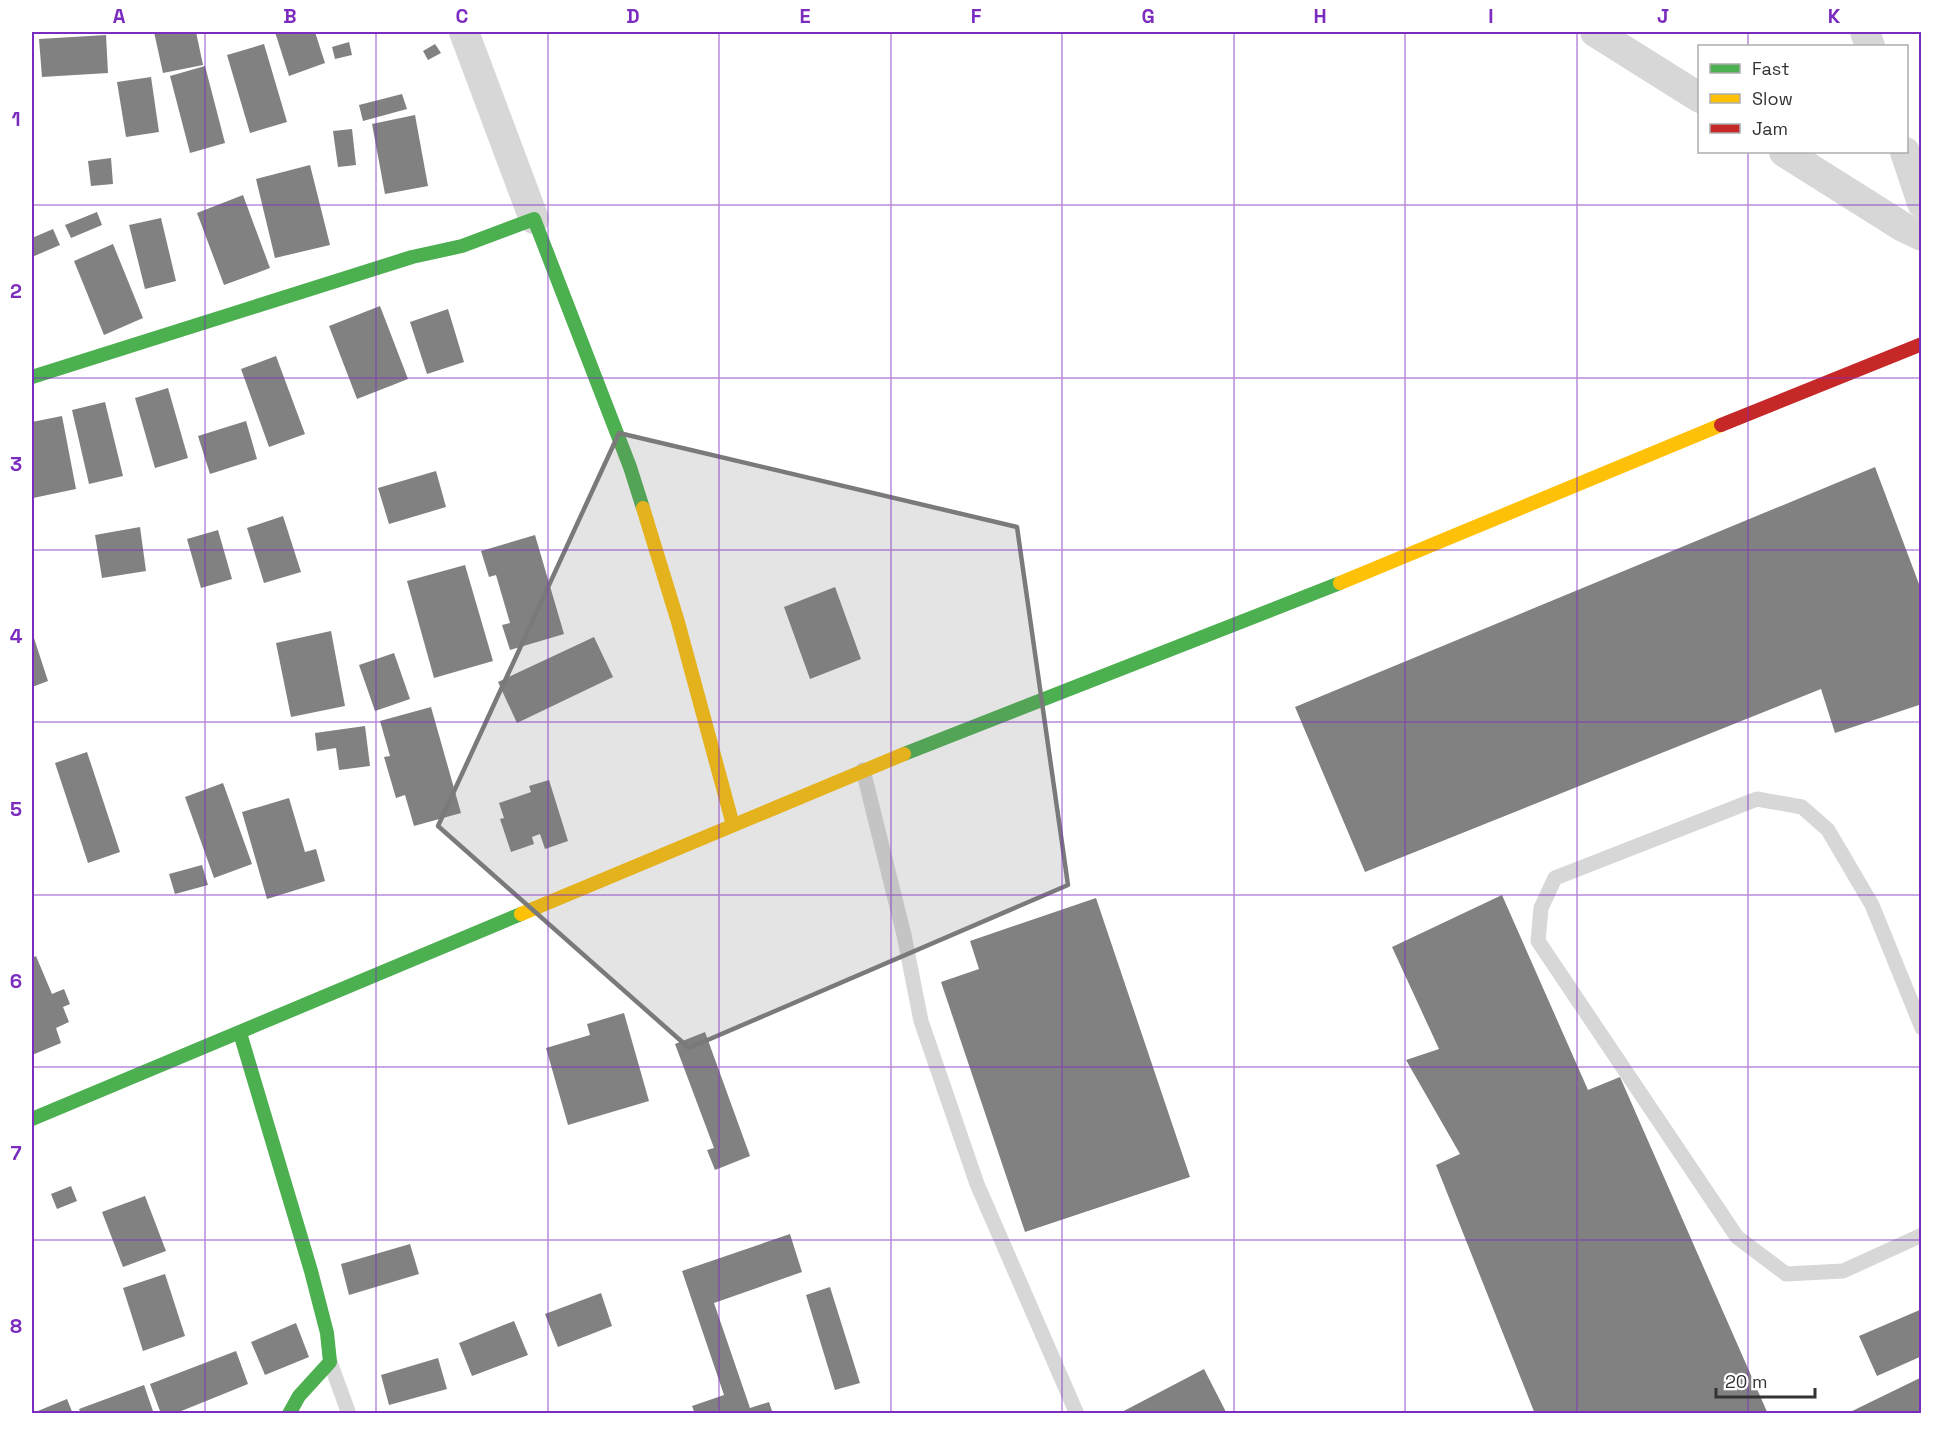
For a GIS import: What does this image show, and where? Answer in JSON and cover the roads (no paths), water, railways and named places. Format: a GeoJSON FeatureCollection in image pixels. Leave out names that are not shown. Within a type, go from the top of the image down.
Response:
{"type":"FeatureCollection","features":[{"type":"Feature","properties":{"kind":"street"},"geometry":{"type":"LineString","coordinates":[[464,32],[633,478],[678,622],[733,825]]}},
{"type":"Feature","properties":{"kind":"street"},"geometry":{"type":"LineString","coordinates":[[1595,32],[1698,97]]}},
{"type":"Feature","properties":{"kind":"street"},"geometry":{"type":"LineString","coordinates":[[1786,153],[1922,236]]}},
{"type":"Feature","properties":{"kind":"street"},"geometry":{"type":"LineString","coordinates":[[1905,153],[1922,203]]}},
{"type":"Feature","properties":{"kind":"street"},"geometry":{"type":"LineString","coordinates":[[32,377],[412,257],[462,246],[534,219]]}},
{"type":"Feature","properties":{"kind":"street"},"geometry":{"type":"LineString","coordinates":[[32,1119],[863,770],[1296,601],[1780,400],[1922,344]]}},
{"type":"Feature","properties":{"kind":"street"},"geometry":{"type":"LineString","coordinates":[[240,1033],[311,1271],[327,1333],[330,1362],[299,1396],[289,1413]]}},
{"type":"Feature","properties":{"kind":"lane"},"geometry":{"type":"LineString","coordinates":[[863,770],[904,934],[921,1021],[977,1184],[1077,1413]]}},
{"type":"Feature","properties":{"kind":"lane"},"geometry":{"type":"LineString","coordinates":[[1922,1028],[1872,904],[1828,830],[1802,807],[1757,799],[1555,878],[1541,908],[1538,941],[1737,1237],[1786,1274],[1844,1271],[1922,1235]]}},
{"type":"Feature","properties":{"kind":"lane"},"geometry":{"type":"LineString","coordinates":[[330,1362],[349,1413]]}}]}
